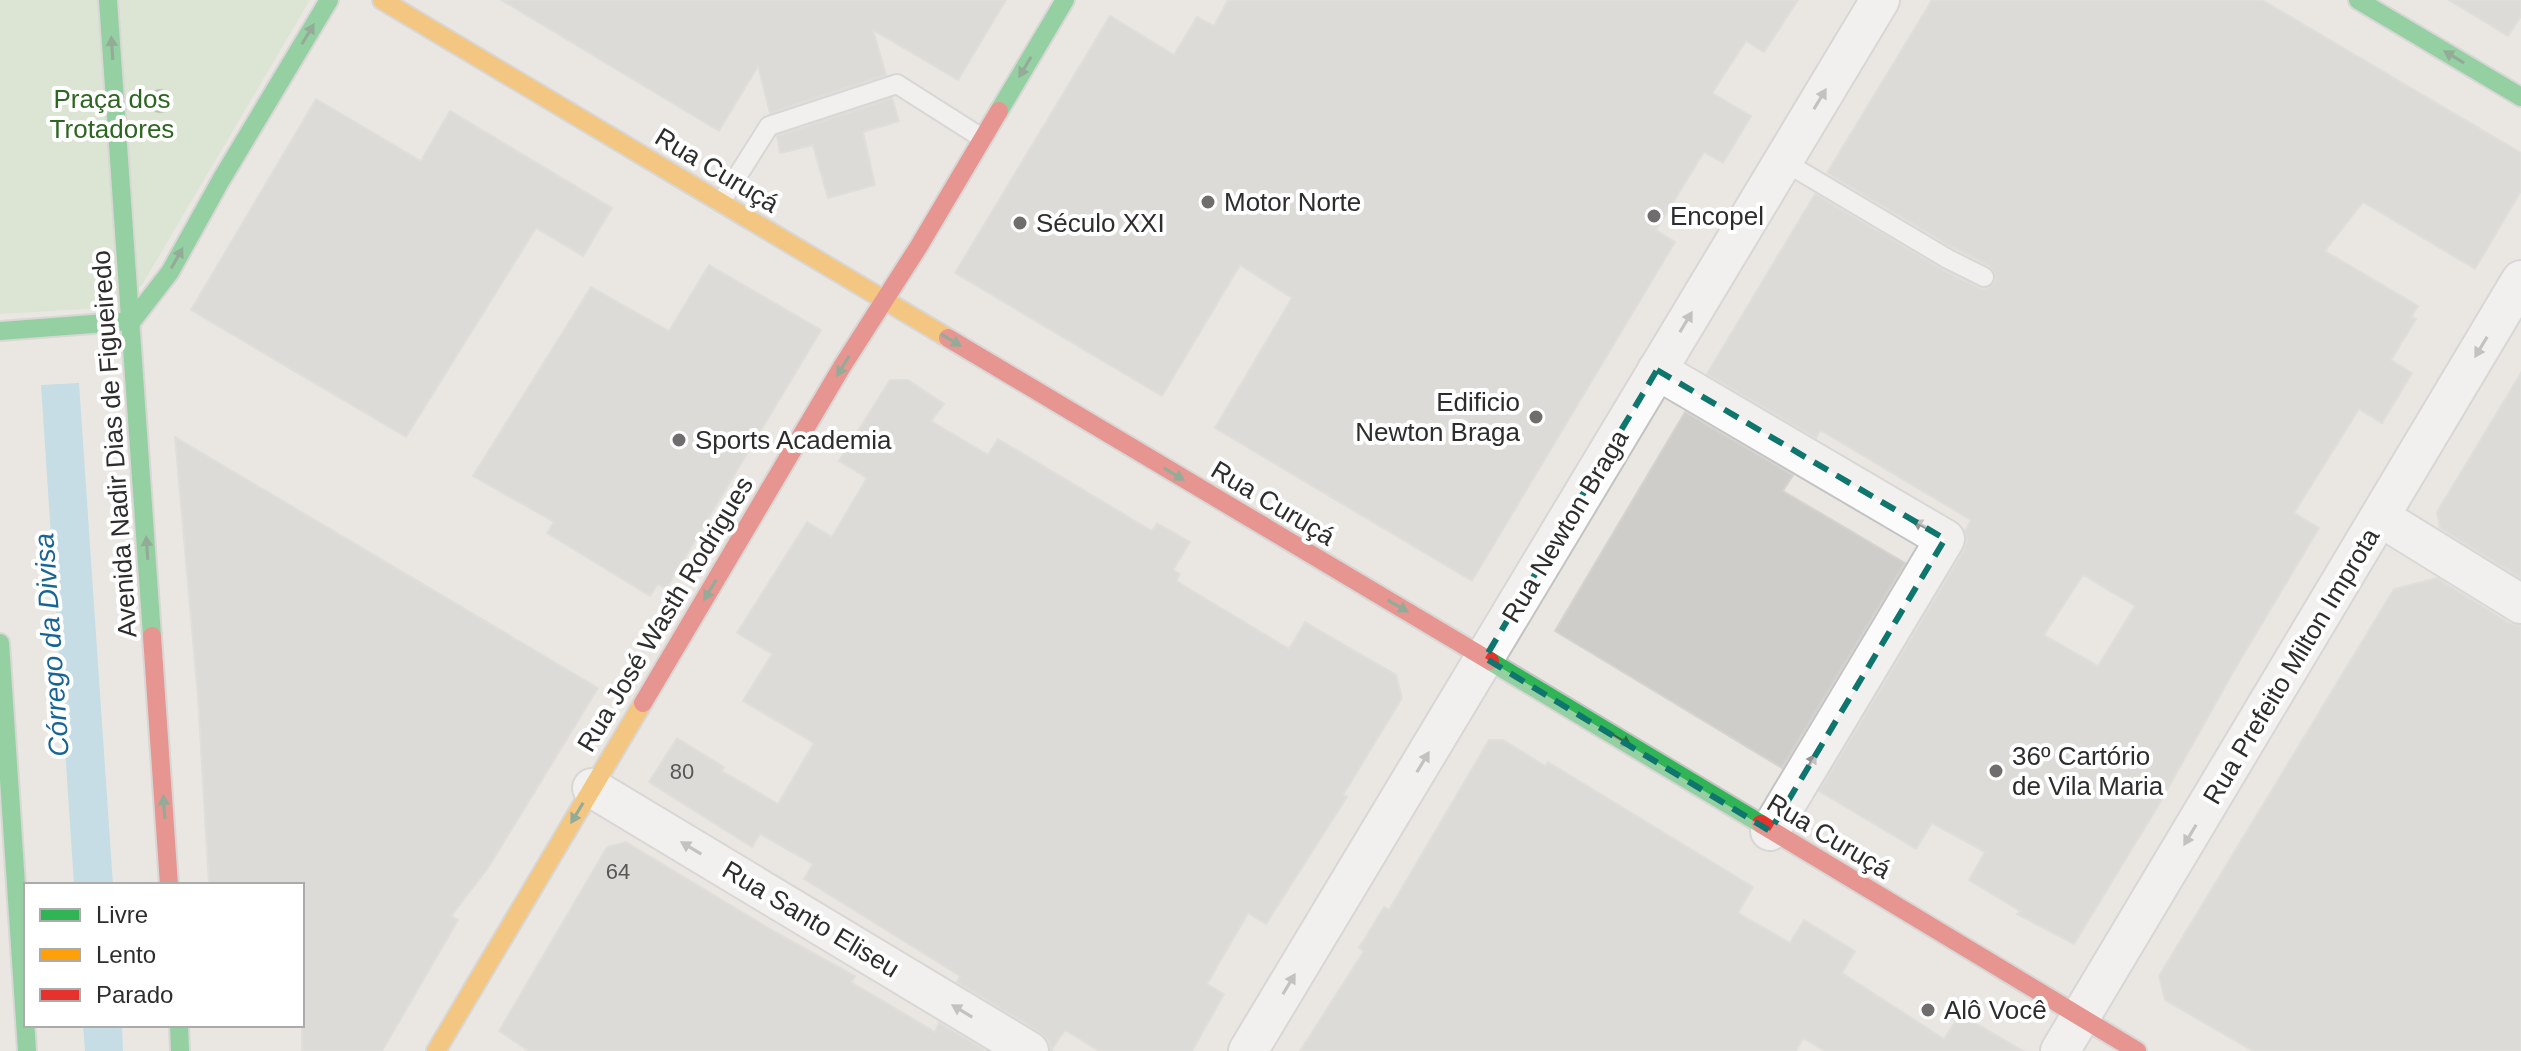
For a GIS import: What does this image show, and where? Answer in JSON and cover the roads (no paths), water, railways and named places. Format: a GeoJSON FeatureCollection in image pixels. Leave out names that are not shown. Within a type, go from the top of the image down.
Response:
{"type":"FeatureCollection","features":[{"type":"Feature","properties":{"kind":"main road","name":"Avenida Nadir Dias de Figueiredo"},"geometry":{"type":"LineString","coordinates":[[108,0],[169,883]]}},
{"type":"Feature","properties":{"kind":"main road"},"geometry":{"type":"LineString","coordinates":[[0,331],[132,321],[163,284],[221,180],[329,0]]}},
{"type":"Feature","properties":{"kind":"main road","name":"Rua Curuçá"},"geometry":{"type":"LineString","coordinates":[[382,0],[2137,1051]]}},
{"type":"Feature","properties":{"kind":"main road","name":"Rua José Wasth Rodrigues"},"geometry":{"type":"LineString","coordinates":[[436,1051],[1065,0]]}},
{"type":"Feature","properties":{"kind":"main road"},"geometry":{"type":"LineString","coordinates":[[2358,0],[2521,97]]}},
{"type":"Feature","properties":{"kind":"main road"},"geometry":{"type":"LineString","coordinates":[[0,643],[24,1006]]}},
{"type":"Feature","properties":{"kind":"main road"},"geometry":{"type":"LineString","coordinates":[[25,1027],[27,1051]]}},
{"type":"Feature","properties":{"kind":"main road"},"geometry":{"type":"LineString","coordinates":[[179,1027],[180,1051]]}},
{"type":"Feature","properties":{"kind":"street","name":"Rua Newton Braga"},"geometry":{"type":"LineString","coordinates":[[1248,1051],[1879,0]]}},
{"type":"Feature","properties":{"kind":"street","name":"Rua Prefeito Milton Improta"},"geometry":{"type":"LineString","coordinates":[[2060,1051],[2521,280]]}},
{"type":"Feature","properties":{"kind":"street"},"geometry":{"type":"LineString","coordinates":[[1657,370],[1945,539],[1770,831]]}},
{"type":"Feature","properties":{"kind":"street"},"geometry":{"type":"LineString","coordinates":[[2380,517],[2521,604]]}},
{"type":"Feature","properties":{"kind":"street","name":"Rua Santo Eliseu"},"geometry":{"type":"LineString","coordinates":[[592,788],[1029,1051]]}},
{"type":"Feature","properties":{"kind":"lane"},"geometry":{"type":"LineString","coordinates":[[721,203],[769,126],[897,84],[982,138]]}},
{"type":"Feature","properties":{"kind":"lane"},"geometry":{"type":"LineString","coordinates":[[1783,161],[1948,259],[1984,277]]}},
{"type":"Feature","properties":{"kind":"water"},"geometry":{"type":"Polygon","coordinates":[[[79,383],[113,883],[74,883],[41,385],[79,383]]]}},
{"type":"Feature","properties":{"kind":"water"},"geometry":{"type":"Polygon","coordinates":[[[83,1027],[122,1027],[123,1051],[85,1051],[83,1027]]]}},
{"type":"Feature","properties":{"kind":"place","name":"Motor Norte"},"geometry":{"type":"Point","coordinates":[1208,202]}},
{"type":"Feature","properties":{"kind":"place","name":"Encopel"},"geometry":{"type":"Point","coordinates":[1654,216]}},
{"type":"Feature","properties":{"kind":"place","name":"Século XXI"},"geometry":{"type":"Point","coordinates":[1020,223]}},
{"type":"Feature","properties":{"kind":"place","name":"Edificio Newton Braga"},"geometry":{"type":"Point","coordinates":[1536,417]}},
{"type":"Feature","properties":{"kind":"place","name":"Sports Academia"},"geometry":{"type":"Point","coordinates":[679,440]}},
{"type":"Feature","properties":{"kind":"place","name":"36º Cartório de Vila Maria"},"geometry":{"type":"Point","coordinates":[1996,771]}},
{"type":"Feature","properties":{"kind":"place","name":"Alô Você"},"geometry":{"type":"Point","coordinates":[1928,1010]}},
{"type":"Feature","properties":{"kind":"park label","name":"Praça dos Trotadores"},"geometry":{"type":"Point","coordinates":[112,114]}},
{"type":"Feature","properties":{"kind":"water label","name":"Córrego da Divisa"},"geometry":{"type":"Point","coordinates":[51,645]}}]}
